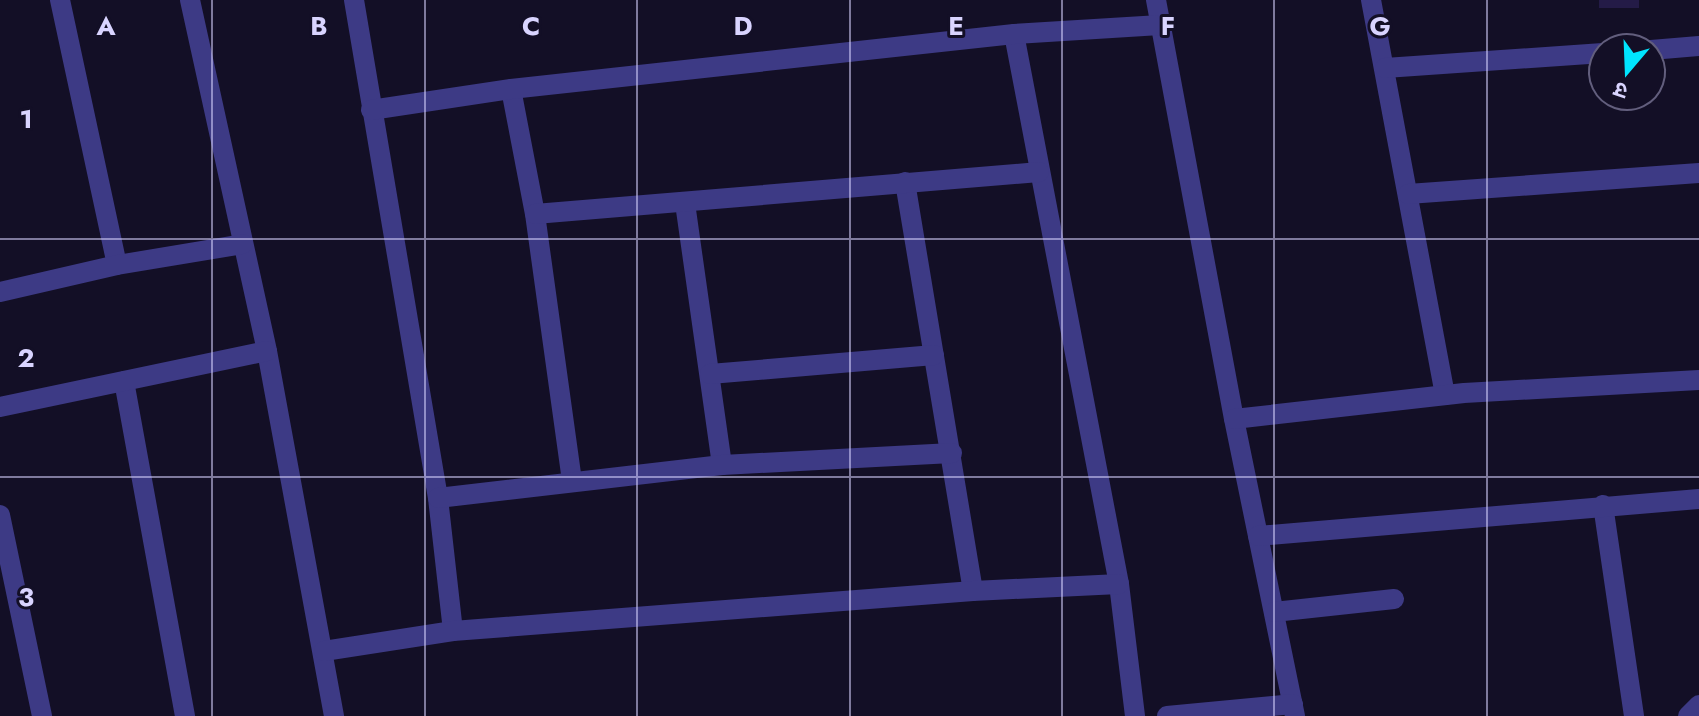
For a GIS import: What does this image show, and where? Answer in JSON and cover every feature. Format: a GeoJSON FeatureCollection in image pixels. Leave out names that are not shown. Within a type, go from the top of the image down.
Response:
{"type":"FeatureCollection","features":[{"type":"Feature","properties":{"kind":"street"},"geometry":{"type":"LineString","coordinates":[[60,0],[117,265]]}},
{"type":"Feature","properties":{"kind":"street"},"geometry":{"type":"LineString","coordinates":[[190,0],[267,351],[334,716]]}},
{"type":"Feature","properties":{"kind":"street"},"geometry":{"type":"LineString","coordinates":[[354,0],[438,498],[453,631]]}},
{"type":"Feature","properties":{"kind":"street"},"geometry":{"type":"LineString","coordinates":[[1156,0],[1234,419],[1294,710],[1167,716]]}},
{"type":"Feature","properties":{"kind":"street"},"geometry":{"type":"LineString","coordinates":[[1371,0],[1445,395]]}},
{"type":"Feature","properties":{"kind":"street"},"geometry":{"type":"LineString","coordinates":[[371,110],[511,89],[1014,34],[1160,25]]}},
{"type":"Feature","properties":{"kind":"street"},"geometry":{"type":"LineString","coordinates":[[1014,34],[1119,584],[1135,716]]}},
{"type":"Feature","properties":{"kind":"street"},"geometry":{"type":"LineString","coordinates":[[1667,49],[1699,46]]}},
{"type":"Feature","properties":{"kind":"street"},"geometry":{"type":"LineString","coordinates":[[1385,68],[1587,54]]}},
{"type":"Feature","properties":{"kind":"street"},"geometry":{"type":"LineString","coordinates":[[511,89],[535,214],[572,481]]}},
{"type":"Feature","properties":{"kind":"street"},"geometry":{"type":"LineString","coordinates":[[535,214],[1039,172]]}},
{"type":"Feature","properties":{"kind":"street"},"geometry":{"type":"LineString","coordinates":[[1408,194],[1699,173]]}},
{"type":"Feature","properties":{"kind":"street"},"geometry":{"type":"LineString","coordinates":[[905,182],[973,591]]}},
{"type":"Feature","properties":{"kind":"street"},"geometry":{"type":"LineString","coordinates":[[685,203],[722,465]]}},
{"type":"Feature","properties":{"kind":"street"},"geometry":{"type":"LineString","coordinates":[[1,286],[243,244]]}},
{"type":"Feature","properties":{"kind":"street"},"geometry":{"type":"LineString","coordinates":[[0,407],[267,351]]}},
{"type":"Feature","properties":{"kind":"street"},"geometry":{"type":"LineString","coordinates":[[710,374],[934,355]]}},
{"type":"Feature","properties":{"kind":"street"},"geometry":{"type":"LineString","coordinates":[[1234,419],[1445,395],[1699,380]]}},
{"type":"Feature","properties":{"kind":"street"},"geometry":{"type":"LineString","coordinates":[[124,381],[185,716]]}},
{"type":"Feature","properties":{"kind":"street"},"geometry":{"type":"LineString","coordinates":[[438,498],[722,465],[952,453]]}},
{"type":"Feature","properties":{"kind":"street"},"geometry":{"type":"LineString","coordinates":[[1258,536],[1699,499]]}},
{"type":"Feature","properties":{"kind":"street"},"geometry":{"type":"LineString","coordinates":[[1603,505],[1634,716]]}},
{"type":"Feature","properties":{"kind":"street"},"geometry":{"type":"LineString","coordinates":[[0,515],[42,716]]}},
{"type":"Feature","properties":{"kind":"street"},"geometry":{"type":"LineString","coordinates":[[324,651],[453,631],[973,591],[1119,584]]}},
{"type":"Feature","properties":{"kind":"street"},"geometry":{"type":"LineString","coordinates":[[1274,612],[1394,599]]}},
{"type":"Feature","properties":{"kind":"street"},"geometry":{"type":"LineString","coordinates":[[1688,716],[1699,705]]}},
{"type":"Feature","properties":{"kind":"building"},"geometry":{"type":"Polygon","coordinates":[[[1599,0],[1639,0],[1639,8],[1599,8],[1599,0]]]}}]}
